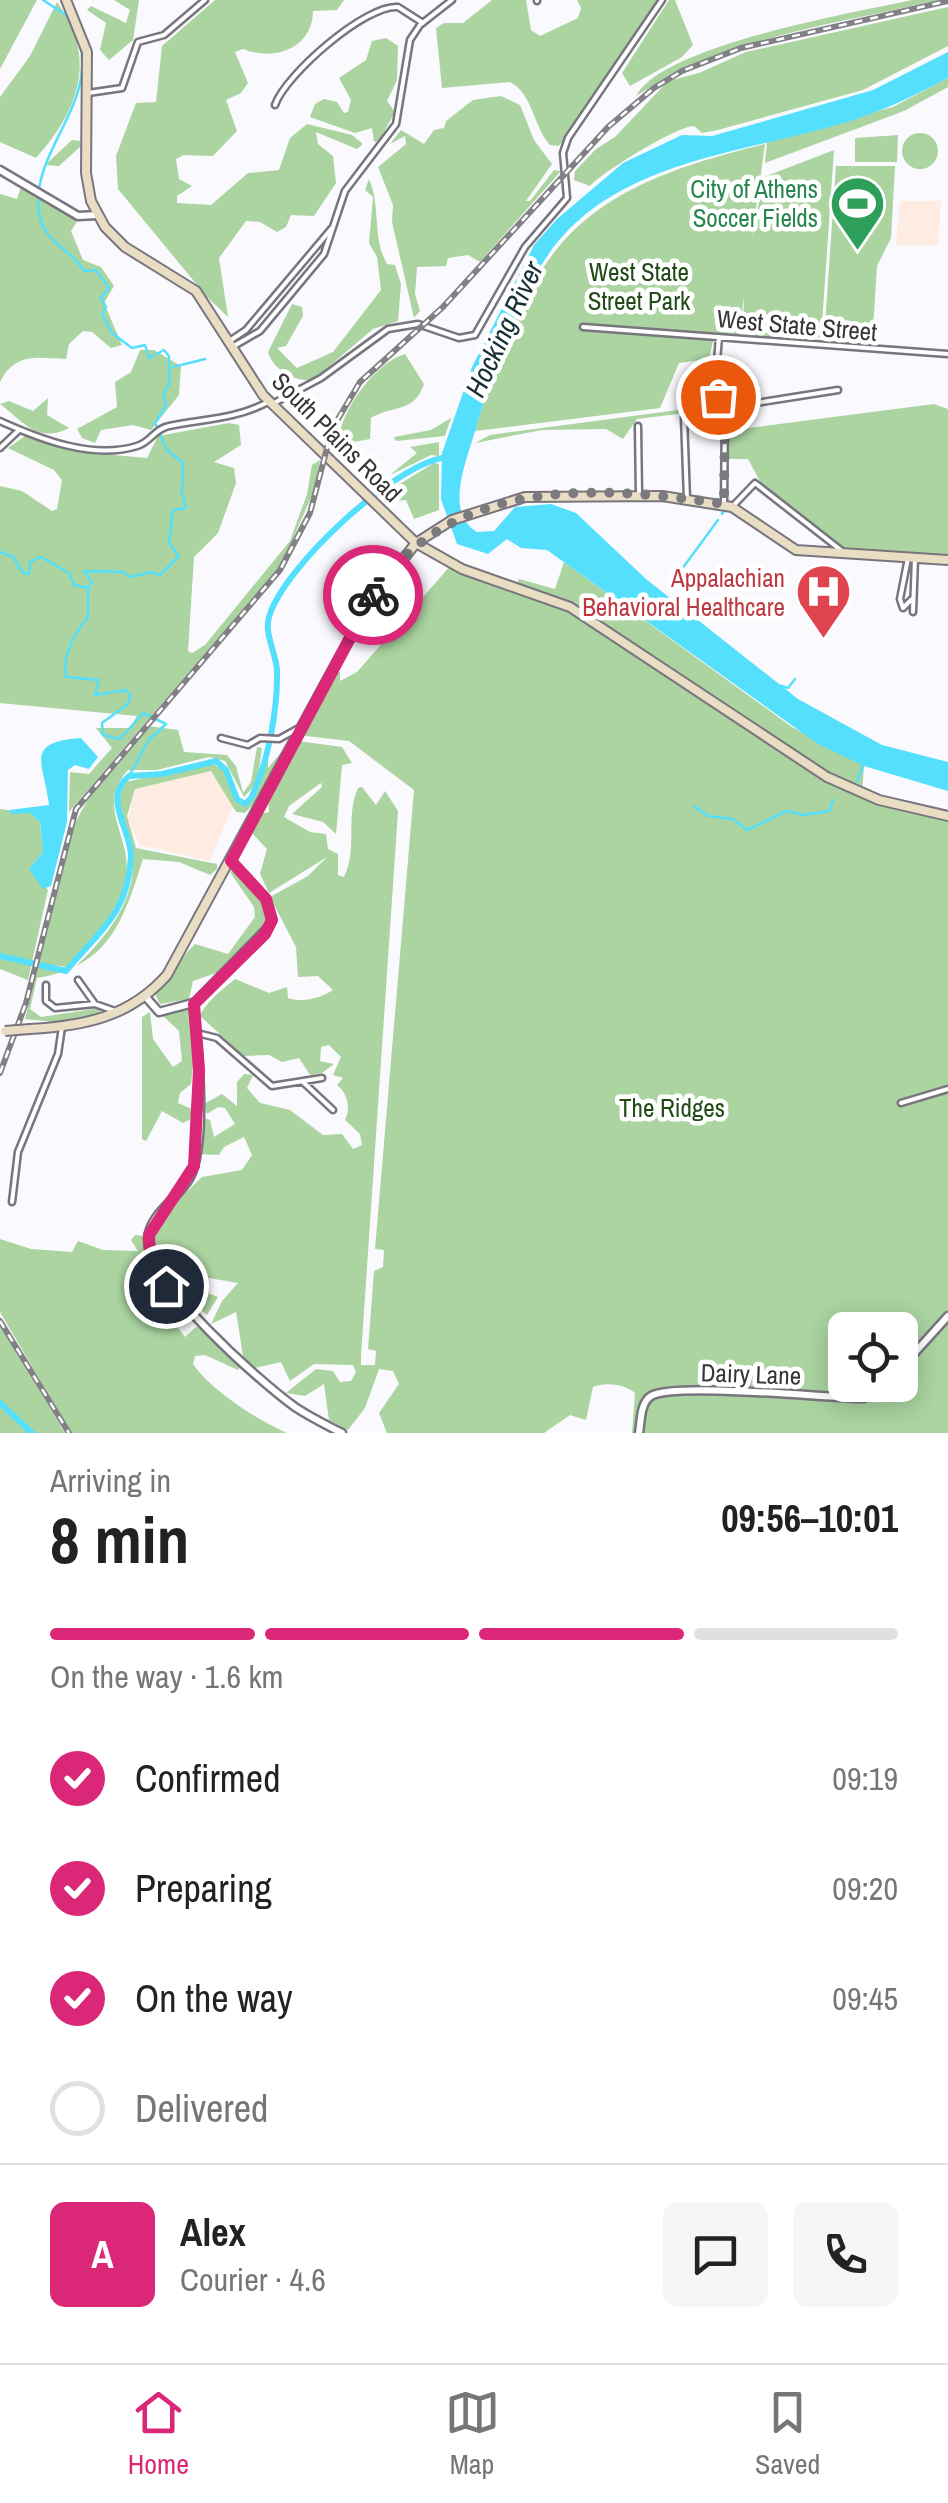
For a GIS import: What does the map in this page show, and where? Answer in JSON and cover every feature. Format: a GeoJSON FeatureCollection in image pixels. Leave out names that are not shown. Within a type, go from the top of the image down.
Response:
{"type":"FeatureCollection","features":[{"type":"Feature","properties":{"kind":"main road"},"geometry":{"type":"LineString","coordinates":[[66,0],[84,39],[88,93],[86,174],[97,215]]}},
{"type":"Feature","properties":{"kind":"main road","name":"South Plains Road"},"geometry":{"type":"LineString","coordinates":[[97,215],[126,247],[196,291],[270,403],[416,544],[462,569],[570,607],[828,777],[880,800],[948,816]]}},
{"type":"Feature","properties":{"kind":"main road"},"geometry":{"type":"LineString","coordinates":[[2,1031],[62,1027],[117,1014],[145,996],[175,964],[370,601],[416,544],[472,511],[525,497],[639,495],[687,499],[728,506],[791,548],[948,560]]}},
{"type":"Feature","properties":{"kind":"street"},"geometry":{"type":"LineString","coordinates":[[88,93],[122,88],[138,42],[164,36],[205,0]]}},
{"type":"Feature","properties":{"kind":"street"},"geometry":{"type":"LineString","coordinates":[[232,343],[260,331],[327,248],[348,187],[396,124],[406,50],[423,23],[452,0]]}},
{"type":"Feature","properties":{"kind":"street"},"geometry":{"type":"LineString","coordinates":[[0,422],[51,441],[109,450],[141,445],[158,430],[221,419],[314,383],[388,329],[420,324],[463,338],[477,332],[525,248],[567,198],[563,153],[568,138],[662,0]]}},
{"type":"Feature","properties":{"kind":"street"},"geometry":{"type":"LineString","coordinates":[[275,104],[291,78],[370,11],[402,8],[423,23]]}},
{"type":"Feature","properties":{"kind":"street"},"geometry":{"type":"LineString","coordinates":[[0,170],[78,216],[97,215]]}},
{"type":"Feature","properties":{"kind":"street"},"geometry":{"type":"LineString","coordinates":[[232,343],[335,224]]}},
{"type":"Feature","properties":{"kind":"street","name":"West State Street"},"geometry":{"type":"LineString","coordinates":[[583,327],[948,354]]}},
{"type":"Feature","properties":{"kind":"street"},"geometry":{"type":"LineString","coordinates":[[719,336],[714,385],[724,408],[728,506]]}},
{"type":"Feature","properties":{"kind":"street"},"geometry":{"type":"LineString","coordinates":[[724,408],[838,390]]}},
{"type":"Feature","properties":{"kind":"street"},"geometry":{"type":"LineString","coordinates":[[684,417],[687,499]]}},
{"type":"Feature","properties":{"kind":"street"},"geometry":{"type":"LineString","coordinates":[[638,426],[639,495]]}},
{"type":"Feature","properties":{"kind":"street"},"geometry":{"type":"LineString","coordinates":[[0,448],[19,430]]}},
{"type":"Feature","properties":{"kind":"street"},"geometry":{"type":"LineString","coordinates":[[728,506],[756,484],[843,553]]}},
{"type":"Feature","properties":{"kind":"street"},"geometry":{"type":"LineString","coordinates":[[911,558],[900,599],[904,608],[912,599]]}},
{"type":"Feature","properties":{"kind":"street"},"geometry":{"type":"LineString","coordinates":[[911,558],[913,612]]}},
{"type":"Feature","properties":{"kind":"street"},"geometry":{"type":"LineString","coordinates":[[906,580],[913,581]]}},
{"type":"Feature","properties":{"kind":"street"},"geometry":{"type":"LineString","coordinates":[[221,738],[236,745],[260,738],[275,739],[292,728],[301,728]]}},
{"type":"Feature","properties":{"kind":"street"},"geometry":{"type":"LineString","coordinates":[[145,996],[159,1012],[194,1004],[268,930],[272,920],[269,904],[231,861]]}},
{"type":"Feature","properties":{"kind":"street"},"geometry":{"type":"LineString","coordinates":[[78,980],[95,1004]]}},
{"type":"Feature","properties":{"kind":"street"},"geometry":{"type":"LineString","coordinates":[[46,985],[46,1001],[55,1008],[95,1004],[111,1007],[117,1014]]}},
{"type":"Feature","properties":{"kind":"street"},"geometry":{"type":"LineString","coordinates":[[194,1004],[194,1166],[183,1188],[152,1225],[150,1258],[166,1286],[246,1367],[298,1409],[342,1433]]}},
{"type":"Feature","properties":{"kind":"street"},"geometry":{"type":"LineString","coordinates":[[12,1202],[18,1152],[58,1054],[62,1027]]}},
{"type":"Feature","properties":{"kind":"street"},"geometry":{"type":"LineString","coordinates":[[197,1033],[217,1038],[272,1086],[322,1078]]}},
{"type":"Feature","properties":{"kind":"street"},"geometry":{"type":"LineString","coordinates":[[303,1082],[334,1110]]}},
{"type":"Feature","properties":{"kind":"street"},"geometry":{"type":"LineString","coordinates":[[900,1103],[948,1088]]}},
{"type":"Feature","properties":{"kind":"street"},"geometry":{"type":"LineString","coordinates":[[918,1348],[948,1316]]}},
{"type":"Feature","properties":{"kind":"street","name":"Dairy Lane"},"geometry":{"type":"LineString","coordinates":[[639,1433],[645,1402],[658,1394],[828,1397]]}},
{"type":"Feature","properties":{"kind":"shaded area"},"geometry":{"type":"Polygon","coordinates":[[[900,201],[941,201],[938,245],[896,245],[900,201]]]}},
{"type":"Feature","properties":{"kind":"shaded area"},"geometry":{"type":"Polygon","coordinates":[[[212,771],[234,804],[209,861],[140,845],[128,819],[135,789],[212,771]]]}},
{"type":"Feature","properties":{"kind":"green space"},"geometry":{"type":"Polygon","coordinates":[[[0,0],[37,0],[0,69],[0,0]]]}},
{"type":"Feature","properties":{"kind":"green space"},"geometry":{"type":"Polygon","coordinates":[[[114,0],[139,0],[133,40],[109,60],[100,50],[106,23],[87,10],[91,6],[126,23],[130,10],[114,0]]]}},
{"type":"Feature","properties":{"kind":"green space"},"geometry":{"type":"Polygon","coordinates":[[[215,0],[344,0],[337,10],[313,11],[306,35],[289,49],[266,54],[243,49],[235,52],[248,83],[241,93],[226,100],[237,131],[213,156],[184,155],[176,159],[179,179],[192,186],[177,196],[177,203],[211,205],[248,173],[279,170],[290,138],[307,124],[352,135],[363,144],[357,149],[316,132],[318,144],[333,156],[336,183],[314,216],[291,215],[286,227],[277,232],[260,222],[246,221],[219,258],[228,317],[118,189],[116,156],[136,103],[156,102],[162,46],[215,0]]]}},
{"type":"Feature","properties":{"kind":"green space"},"geometry":{"type":"Polygon","coordinates":[[[492,0],[526,0],[531,30],[540,36],[578,18],[581,8],[577,0],[658,0],[559,146],[550,145],[524,94],[510,82],[442,88],[436,28],[444,23],[463,23],[492,0]]]}},
{"type":"Feature","properties":{"kind":"green space"},"geometry":{"type":"Polygon","coordinates":[[[669,0],[675,0],[693,45],[682,57],[630,86],[622,73],[669,0]]]}},
{"type":"Feature","properties":{"kind":"green space"},"geometry":{"type":"Polygon","coordinates":[[[912,0],[939,0],[745,46],[708,59],[636,96],[653,78],[682,61],[720,47],[912,0]]]}},
{"type":"Feature","properties":{"kind":"green space"},"geometry":{"type":"Polygon","coordinates":[[[57,2],[77,43],[78,83],[63,121],[36,158],[0,142],[0,97],[30,56],[57,2]]]}},
{"type":"Feature","properties":{"kind":"green space"},"geometry":{"type":"Polygon","coordinates":[[[948,7],[948,46],[863,90],[718,130],[702,133],[694,126],[685,128],[641,150],[590,186],[574,180],[575,171],[596,149],[615,137],[668,81],[699,73],[746,52],[948,7]]]}},
{"type":"Feature","properties":{"kind":"green space"},"geometry":{"type":"Polygon","coordinates":[[[386,38],[398,46],[397,80],[387,101],[395,112],[379,141],[374,142],[372,128],[355,133],[310,117],[315,104],[324,99],[337,102],[344,113],[348,112],[351,100],[339,78],[366,60],[372,41],[386,38]]]}},
{"type":"Feature","properties":{"kind":"green space"},"geometry":{"type":"Polygon","coordinates":[[[948,78],[948,87],[904,111],[765,163],[767,141],[893,107],[948,78]]]}},
{"type":"Feature","properties":{"kind":"green space"},"geometry":{"type":"Polygon","coordinates":[[[501,96],[520,105],[534,140],[552,164],[526,201],[554,170],[561,171],[480,262],[468,255],[448,258],[446,266],[417,267],[415,294],[420,311],[414,318],[392,222],[393,205],[378,167],[406,144],[405,136],[390,144],[401,130],[424,144],[434,130],[444,128],[446,121],[473,100],[501,96]]]}},
{"type":"Feature","properties":{"kind":"green space"},"geometry":{"type":"Polygon","coordinates":[[[920,133],[933,138],[938,151],[933,164],[920,169],[907,164],[902,151],[907,138],[920,133]]]}},
{"type":"Feature","properties":{"kind":"green space"},"geometry":{"type":"Polygon","coordinates":[[[898,135],[897,162],[855,162],[855,138],[898,135]]]}},
{"type":"Feature","properties":{"kind":"green space"},"geometry":{"type":"Polygon","coordinates":[[[72,140],[80,141],[81,146],[59,166],[45,165],[72,140]]]}},
{"type":"Feature","properties":{"kind":"green space","name":"West State Street Park"},"geometry":{"type":"Polygon","coordinates":[[[765,144],[752,238],[764,177],[834,150],[821,338],[785,328],[777,338],[752,335],[743,323],[744,296],[739,335],[715,333],[709,359],[679,363],[660,408],[475,431],[518,314],[541,271],[569,235],[603,206],[646,183],[699,162],[765,144]]]}},
{"type":"Feature","properties":{"kind":"green space","name":"City of Athens Soccer Fields"},"geometry":{"type":"Polygon","coordinates":[[[836,166],[895,166],[891,238],[877,266],[873,329],[825,325],[836,166]]]}},
{"type":"Feature","properties":{"kind":"green space"},"geometry":{"type":"Polygon","coordinates":[[[369,179],[375,200],[382,254],[387,264],[395,265],[401,284],[398,321],[373,329],[313,380],[292,377],[275,364],[268,352],[292,304],[302,307],[303,316],[286,346],[277,348],[297,368],[333,352],[381,290],[377,257],[369,243],[373,197],[365,190],[369,179]]]}},
{"type":"Feature","properties":{"kind":"green space"},"geometry":{"type":"Polygon","coordinates":[[[21,187],[78,220],[71,231],[83,260],[101,267],[114,286],[104,303],[122,345],[111,348],[92,332],[83,331],[69,344],[66,359],[20,361],[0,382],[0,194],[17,199],[21,187]]]}},
{"type":"Feature","properties":{"kind":"green space"},"geometry":{"type":"Polygon","coordinates":[[[140,350],[154,350],[181,366],[179,395],[151,430],[133,425],[101,430],[95,443],[82,438],[77,429],[117,407],[115,382],[131,372],[140,350]]]}},
{"type":"Feature","properties":{"kind":"green space"},"geometry":{"type":"Polygon","coordinates":[[[405,354],[424,384],[415,400],[371,418],[370,439],[338,445],[345,419],[360,391],[382,368],[405,354]]]}},
{"type":"Feature","properties":{"kind":"green space"},"geometry":{"type":"Polygon","coordinates":[[[48,398],[47,415],[69,428],[48,434],[39,432],[0,404],[9,401],[33,411],[48,398]]]}},
{"type":"Feature","properties":{"kind":"green space"},"geometry":{"type":"Polygon","coordinates":[[[934,404],[948,409],[948,556],[840,547],[761,483],[748,459],[725,459],[726,431],[934,404]]]}},
{"type":"Feature","properties":{"kind":"green space"},"geometry":{"type":"Polygon","coordinates":[[[716,405],[718,409],[637,419],[623,439],[606,429],[542,430],[475,443],[490,435],[716,405]]]}},
{"type":"Feature","properties":{"kind":"green space"},"geometry":{"type":"Polygon","coordinates":[[[451,418],[445,436],[396,441],[394,437],[431,430],[451,418]]]}},
{"type":"Feature","properties":{"kind":"green space"},"geometry":{"type":"Polygon","coordinates":[[[229,423],[239,425],[241,445],[214,462],[234,468],[236,483],[218,533],[194,557],[188,651],[192,653],[205,645],[290,541],[307,494],[312,465],[320,460],[315,488],[283,562],[69,812],[70,772],[89,774],[112,748],[96,728],[130,728],[137,716],[0,703],[0,486],[22,491],[52,511],[57,509],[62,480],[54,470],[8,448],[25,436],[79,452],[147,458],[158,436],[229,423]]]}},
{"type":"Feature","properties":{"kind":"green space"},"geometry":{"type":"Polygon","coordinates":[[[439,442],[439,456],[431,455],[390,475],[417,453],[410,447],[439,442]]]}},
{"type":"Feature","properties":{"kind":"green space"},"geometry":{"type":"Polygon","coordinates":[[[434,463],[439,464],[439,510],[414,519],[406,500],[385,502],[380,496],[434,463]]]}},
{"type":"Feature","properties":{"kind":"green space","name":"The Ridges"},"geometry":{"type":"Polygon","coordinates":[[[564,562],[792,727],[864,766],[862,793],[948,816],[948,1433],[632,1433],[635,1393],[609,1384],[593,1387],[586,1420],[570,1415],[544,1433],[387,1433],[379,1413],[399,1384],[393,1371],[379,1369],[365,1408],[348,1430],[329,1420],[324,1384],[305,1396],[286,1393],[316,1369],[333,1371],[340,1382],[351,1381],[356,1372],[353,1365],[314,1364],[290,1381],[281,1362],[251,1369],[243,1356],[236,1312],[211,1324],[222,1301],[238,1283],[197,1276],[200,1290],[218,1297],[207,1315],[163,1278],[152,1248],[154,1224],[202,1177],[242,1170],[252,1155],[244,1137],[224,1147],[219,1155],[198,1154],[204,1118],[210,1120],[214,1137],[235,1124],[225,1108],[218,1107],[207,1114],[204,1104],[222,1094],[237,1106],[237,1082],[244,1074],[253,1075],[247,1088],[260,1103],[290,1110],[323,1135],[342,1134],[353,1149],[362,1145],[360,1134],[345,1120],[347,1101],[337,1085],[343,1078],[333,1075],[341,1057],[329,1045],[321,1047],[320,1061],[334,1064],[322,1073],[310,1075],[299,1058],[282,1062],[269,1055],[244,1056],[200,1016],[210,1001],[235,979],[269,993],[287,987],[288,998],[294,999],[312,999],[333,990],[318,976],[298,977],[296,947],[270,897],[308,876],[327,857],[269,893],[260,874],[267,849],[251,832],[260,814],[269,812],[268,797],[298,741],[342,747],[352,763],[342,765],[336,834],[323,822],[292,814],[322,787],[321,783],[289,806],[284,817],[310,832],[326,834],[328,849],[338,854],[338,875],[344,877],[358,788],[362,787],[376,805],[385,791],[398,811],[361,1356],[361,1365],[375,1365],[376,1351],[368,1349],[374,1271],[383,1267],[384,1250],[375,1249],[414,790],[349,741],[298,735],[334,672],[340,672],[340,681],[357,672],[452,564],[517,586],[519,579],[555,589],[564,562]]]}},
{"type":"Feature","properties":{"kind":"green space"},"geometry":{"type":"Polygon","coordinates":[[[148,726],[178,730],[184,752],[227,755],[236,766],[243,793],[251,782],[257,747],[262,748],[257,783],[244,797],[225,761],[209,757],[157,770],[128,770],[114,798],[127,867],[121,895],[102,928],[70,967],[39,964],[74,825],[88,799],[148,726]]]}},
{"type":"Feature","properties":{"kind":"green space"},"geometry":{"type":"Polygon","coordinates":[[[284,749],[262,795],[245,813],[236,812],[211,771],[135,789],[127,816],[136,848],[217,864],[217,869],[210,875],[179,862],[143,859],[110,938],[77,965],[109,930],[131,885],[132,851],[120,809],[125,782],[212,763],[223,770],[240,805],[245,805],[259,788],[268,752],[268,768],[284,749]]]}},
{"type":"Feature","properties":{"kind":"green space"},"geometry":{"type":"Polygon","coordinates":[[[0,809],[30,813],[40,822],[43,852],[29,869],[48,890],[28,980],[0,969],[0,809]]]}},
{"type":"Feature","properties":{"kind":"green space"},"geometry":{"type":"Polygon","coordinates":[[[235,869],[267,909],[267,924],[222,971],[193,981],[189,999],[160,1004],[154,992],[195,944],[228,954],[255,917],[254,907],[230,872],[235,869]]]}},
{"type":"Feature","properties":{"kind":"green space"},"geometry":{"type":"Polygon","coordinates":[[[72,967],[37,978],[30,1009],[41,1017],[100,1008],[100,1014],[64,1023],[25,1019],[38,968],[72,967]]]}},
{"type":"Feature","properties":{"kind":"green space"},"geometry":{"type":"Polygon","coordinates":[[[190,1007],[195,1047],[191,1084],[180,1093],[178,1103],[192,1109],[191,1119],[183,1123],[162,1111],[146,1141],[142,1139],[142,1017],[150,1012],[153,1039],[173,1067],[182,1061],[179,1031],[162,1015],[190,1007]]]}},
{"type":"Feature","properties":{"kind":"green space"},"geometry":{"type":"Polygon","coordinates":[[[135,1235],[145,1236],[147,1267],[133,1261],[138,1275],[150,1285],[154,1278],[185,1307],[174,1307],[169,1316],[185,1337],[196,1327],[206,1328],[241,1366],[238,1370],[205,1355],[195,1356],[193,1364],[235,1403],[287,1433],[71,1433],[0,1312],[0,1239],[31,1249],[72,1252],[78,1241],[103,1250],[138,1251],[131,1240],[135,1235]]]}},
{"type":"Feature","properties":{"kind":"green space"},"geometry":{"type":"Polygon","coordinates":[[[0,1326],[65,1433],[0,1433],[0,1326]]]}},
{"type":"Feature","properties":{"kind":"water","name":"Hocking River"},"geometry":{"type":"Polygon","coordinates":[[[948,52],[948,78],[897,103],[844,123],[685,164],[610,197],[578,221],[550,252],[513,320],[465,464],[460,502],[462,514],[477,532],[494,531],[515,507],[551,504],[576,513],[646,579],[798,699],[882,745],[948,762],[948,791],[864,766],[818,744],[547,550],[521,548],[507,539],[488,554],[457,544],[441,499],[442,453],[472,367],[534,245],[557,219],[623,163],[682,135],[712,136],[873,90],[948,52]]]}},
{"type":"Feature","properties":{"kind":"water"},"geometry":{"type":"Polygon","coordinates":[[[81,738],[98,757],[89,769],[75,765],[68,770],[67,822],[51,886],[43,889],[29,869],[43,852],[40,822],[30,813],[11,814],[9,810],[49,805],[41,757],[44,750],[63,740],[81,738]]]}},
{"type":"Feature","properties":{"kind":"waterway"},"geometry":{"type":"LineString","coordinates":[[43,0],[70,18]]}},
{"type":"Feature","properties":{"kind":"waterway"},"geometry":{"type":"LineString","coordinates":[[80,44],[79,89],[44,170],[39,213],[52,239],[84,271],[96,270],[109,288],[101,298],[106,307],[102,314],[112,333],[132,348],[145,345],[149,358],[164,350],[169,356],[169,384],[163,395],[166,405],[155,423],[167,450],[183,463],[186,508],[173,510],[169,543],[179,556],[160,575],[151,572],[131,577],[123,572],[84,571],[92,583],[88,588]]}},
{"type":"Feature","properties":{"kind":"waterway"},"geometry":{"type":"LineString","coordinates":[[173,367],[205,359]]}},
{"type":"Feature","properties":{"kind":"waterway"},"geometry":{"type":"LineString","coordinates":[[0,956],[66,971],[110,920],[129,877],[130,847],[118,804],[121,785],[129,776],[162,774],[216,761],[226,770],[237,799],[245,804],[251,798],[274,718],[277,670],[268,623],[279,596],[319,545],[373,496],[401,476],[449,457]]}},
{"type":"Feature","properties":{"kind":"waterway"},"geometry":{"type":"LineString","coordinates":[[679,573],[718,520]]}},
{"type":"Feature","properties":{"kind":"waterway"},"geometry":{"type":"LineString","coordinates":[[0,552],[13,557],[23,573],[29,574],[30,562],[41,557],[69,573],[74,585],[88,588],[88,617],[71,644],[66,677],[99,680],[95,695],[126,690],[130,695],[128,704],[102,723],[103,735],[120,739],[143,713],[166,724],[148,741],[129,776]]}},
{"type":"Feature","properties":{"kind":"waterway"},"geometry":{"type":"LineString","coordinates":[[669,587],[673,581]]}},
{"type":"Feature","properties":{"kind":"waterway"},"geometry":{"type":"LineString","coordinates":[[778,685],[788,688],[795,679]]}},
{"type":"Feature","properties":{"kind":"waterway"},"geometry":{"type":"LineString","coordinates":[[857,781],[864,764]]}},
{"type":"Feature","properties":{"kind":"waterway"},"geometry":{"type":"LineString","coordinates":[[694,806],[708,816],[733,819],[747,830],[787,811],[803,815],[829,811],[833,800]]}},
{"type":"Feature","properties":{"kind":"waterway"},"geometry":{"type":"LineString","coordinates":[[0,1403],[32,1433]]}},
{"type":"Feature","properties":{"kind":"railway"},"geometry":{"type":"LineString","coordinates":[[0,1073],[26,1003],[76,809],[280,570],[310,513],[332,429],[360,382],[443,307],[608,127],[654,88],[682,71],[741,48],[948,1]]}},
{"type":"Feature","properties":{"kind":"railway"},"geometry":{"type":"LineString","coordinates":[[0,1321],[69,1433]]}},
{"type":"Feature","properties":{"kind":"way so far"},"geometry":{"type":"LineString","coordinates":[[373,595],[423,538],[462,515],[506,500],[639,495],[724,504],[725,412],[718,397]]}},
{"type":"Feature","properties":{"kind":"place","name":"City of Athens Soccer Fields"},"geometry":{"type":"Point","coordinates":[857,252]}},
{"type":"Feature","properties":{"kind":"place","name":"Appalachian Behavioral Healthcare"},"geometry":{"type":"Point","coordinates":[824,641]}},
{"type":"Feature","properties":{"kind":"route"},"geometry":{"type":"LineString","coordinates":[[166,1286],[150,1258],[148,1244],[154,1221],[183,1188],[194,1166],[199,1070],[194,1004],[265,934],[272,920],[266,899],[231,861],[373,595]]}}]}
